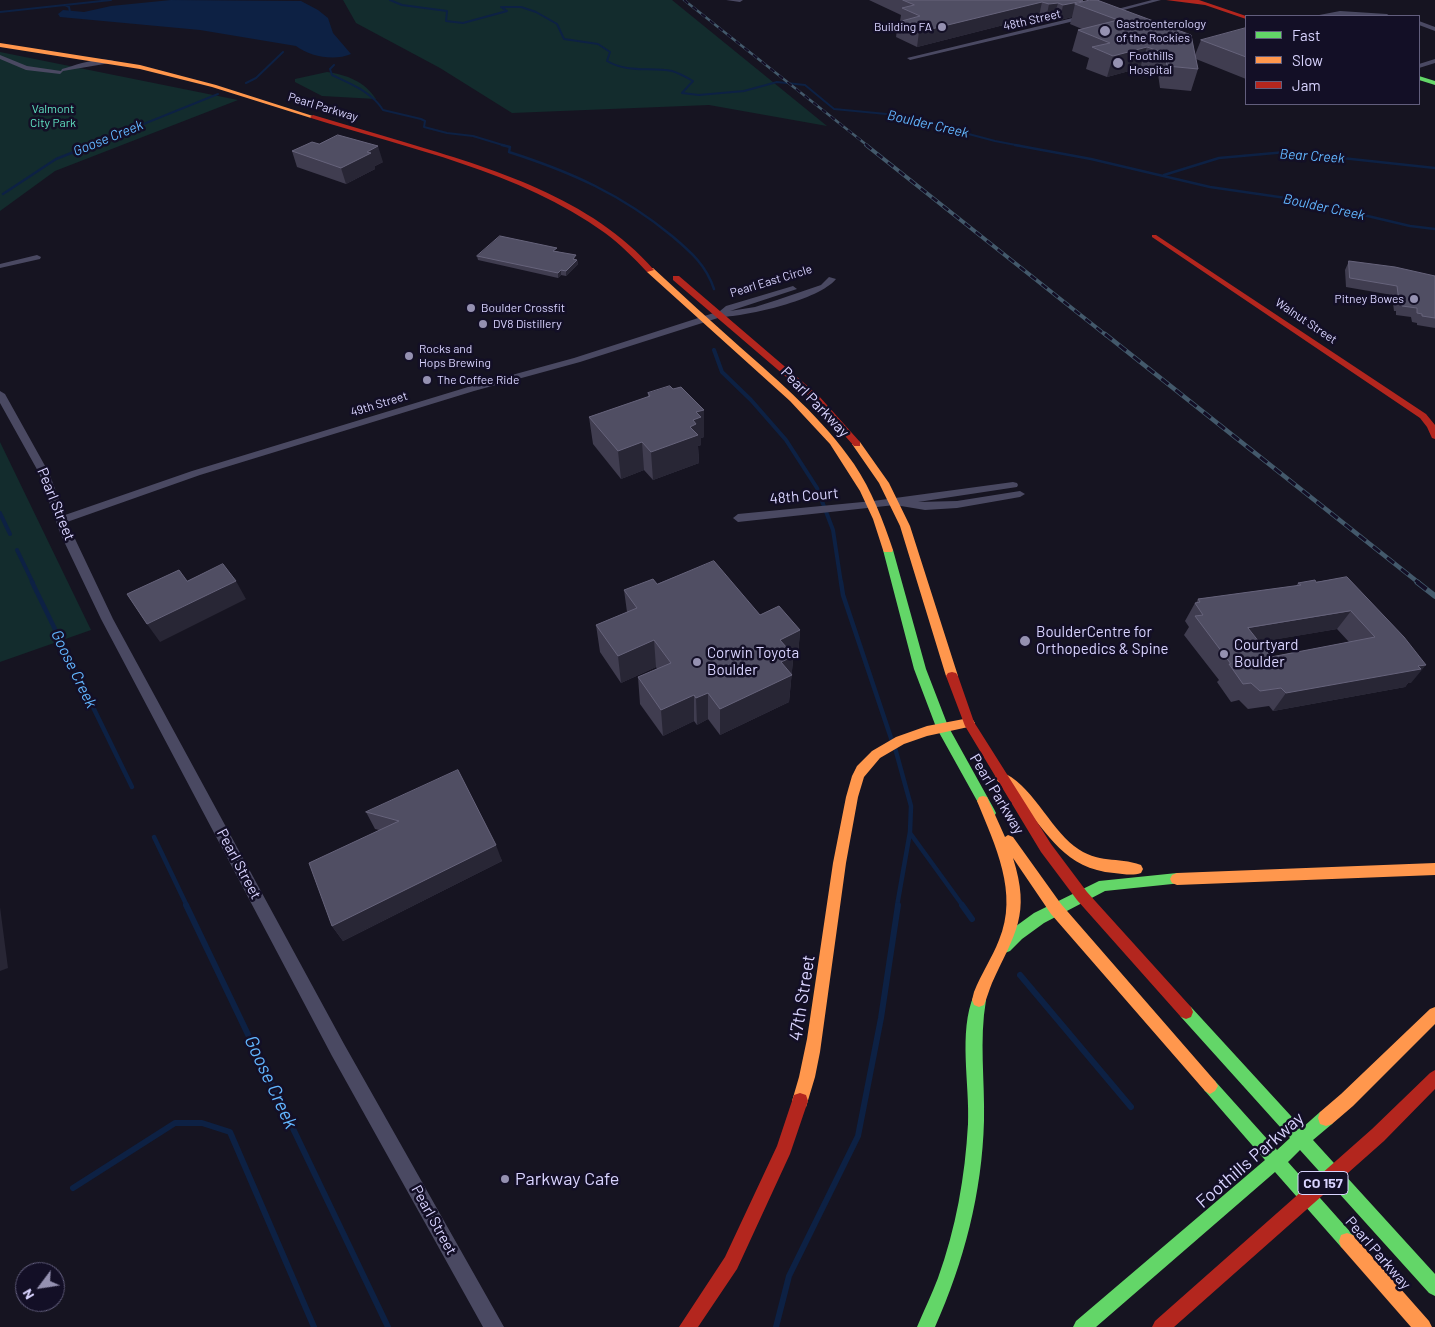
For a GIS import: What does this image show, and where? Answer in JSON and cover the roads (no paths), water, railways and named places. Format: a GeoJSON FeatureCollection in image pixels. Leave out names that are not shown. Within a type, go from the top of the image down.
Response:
{"type":"FeatureCollection","features":[{"type":"Feature","properties":{"kind":"main road"},"geometry":{"type":"LineString","coordinates":[[1168,0],[1209,2],[1245,18]]}},
{"type":"Feature","properties":{"kind":"main road"},"geometry":{"type":"LineString","coordinates":[[1194,0],[1209,2],[1254,15]]}},
{"type":"Feature","properties":{"kind":"main road","name":"Pearl Parkway"},"geometry":{"type":"LineString","coordinates":[[0,45],[115,62],[177,76],[486,170],[526,185],[564,203],[593,221],[621,242],[797,402],[822,428],[851,465],[873,505],[891,557],[920,669],[942,727],[983,800],[1019,858],[1056,909],[1106,968],[1423,1327]]}},
{"type":"Feature","properties":{"kind":"main road"},"geometry":{"type":"LineString","coordinates":[[1420,71],[1435,77]]}},
{"type":"Feature","properties":{"kind":"main road"},"geometry":{"type":"LineString","coordinates":[[1420,78],[1435,84]]}},
{"type":"Feature","properties":{"kind":"main road","name":"Walnut Street"},"geometry":{"type":"LineString","coordinates":[[1154,236],[1423,416],[1432,426],[1435,436]]}},
{"type":"Feature","properties":{"kind":"main road","name":"Pearl Parkway"},"geometry":{"type":"LineString","coordinates":[[621,242],[667,270],[720,314],[835,416],[870,460],[895,502],[914,553],[944,655],[969,723],[1001,778],[1046,848],[1082,896],[1216,1047],[1435,1287]]}},
{"type":"Feature","properties":{"kind":"main road","name":"47th Street"},"geometry":{"type":"LineString","coordinates":[[688,1327],[731,1262],[784,1148],[802,1096],[814,1042],[848,814],[857,780],[864,766],[882,750],[905,738],[942,727],[969,723]]}},
{"type":"Feature","properties":{"kind":"main road"},"geometry":{"type":"LineString","coordinates":[[1001,778],[1014,785],[1026,797],[1047,828],[1071,854],[1100,868],[1146,868]]}},
{"type":"Feature","properties":{"kind":"main road"},"geometry":{"type":"LineString","coordinates":[[926,1327],[941,1296],[955,1257],[970,1179],[976,1104],[976,1012],[986,978],[1004,947],[1014,916],[1015,892],[1013,880],[983,800]]}},
{"type":"Feature","properties":{"kind":"main road"},"geometry":{"type":"LineString","coordinates":[[1175,867],[1243,865],[1284,873]]}},
{"type":"Feature","properties":{"kind":"main road"},"geometry":{"type":"LineString","coordinates":[[1004,947],[1031,924],[1104,884],[1284,873],[1435,868]]}},
{"type":"Feature","properties":{"kind":"main road","name":"Foothills Parkway"},"geometry":{"type":"LineString","coordinates":[[1082,1327],[1347,1100],[1435,1014]]}},
{"type":"Feature","properties":{"kind":"main road","name":"CO 157"},"geometry":{"type":"LineString","coordinates":[[1161,1327],[1378,1135],[1435,1078]]}},
{"type":"Feature","properties":{"kind":"street"},"geometry":{"type":"LineString","coordinates":[[729,0],[740,0]]}},
{"type":"Feature","properties":{"kind":"street"},"geometry":{"type":"LineString","coordinates":[[1100,14],[1158,0]]}},
{"type":"Feature","properties":{"kind":"street"},"geometry":{"type":"LineString","coordinates":[[1325,15],[1340,13],[1371,15]]}},
{"type":"Feature","properties":{"kind":"street","name":"48th Street"},"geometry":{"type":"LineString","coordinates":[[910,58],[1092,16]]}},
{"type":"Feature","properties":{"kind":"street"},"geometry":{"type":"LineString","coordinates":[[1420,23],[1432,28]]}},
{"type":"Feature","properties":{"kind":"street"},"geometry":{"type":"LineString","coordinates":[[51,52],[71,60],[73,65]]}},
{"type":"Feature","properties":{"kind":"street"},"geometry":{"type":"LineString","coordinates":[[0,57],[26,68],[62,71],[96,63],[115,62]]}},
{"type":"Feature","properties":{"kind":"street"},"geometry":{"type":"LineString","coordinates":[[55,79],[62,71],[89,58]]}},
{"type":"Feature","properties":{"kind":"street"},"geometry":{"type":"LineString","coordinates":[[1420,66],[1435,61]]}},
{"type":"Feature","properties":{"kind":"street"},"geometry":{"type":"LineString","coordinates":[[0,266],[37,257]]}},
{"type":"Feature","properties":{"kind":"street","name":"Pearl East Circle"},"geometry":{"type":"LineString","coordinates":[[832,279],[824,287],[751,311],[737,315],[720,314],[729,308],[832,279]]}},
{"type":"Feature","properties":{"kind":"street","name":"49th Street"},"geometry":{"type":"LineString","coordinates":[[62,520],[205,470],[471,389],[577,360],[720,314]]}},
{"type":"Feature","properties":{"kind":"street","name":"Pearl Street"},"geometry":{"type":"LineString","coordinates":[[0,394],[44,473],[62,520],[107,619],[338,1050],[494,1327]]}},
{"type":"Feature","properties":{"kind":"street"},"geometry":{"type":"LineString","coordinates":[[895,502],[913,507],[986,501],[1016,489]]}},
{"type":"Feature","properties":{"kind":"street","name":"48th Court"},"geometry":{"type":"LineString","coordinates":[[738,518],[895,502]]}},
{"type":"Feature","properties":{"kind":"water"},"geometry":{"type":"Polygon","coordinates":[[[171,0],[301,1],[328,18],[333,33],[351,54],[338,57],[323,57],[308,53],[296,46],[200,30],[60,17],[58,14],[63,10],[84,12],[111,6],[171,0]]]}},
{"type":"Feature","properties":{"kind":"waterway","name":"Boulder Creek"},"geometry":{"type":"LineString","coordinates":[[0,12],[111,0]]}},
{"type":"Feature","properties":{"kind":"waterway","name":"Boulder Creek"},"geometry":{"type":"LineString","coordinates":[[390,0],[402,5],[447,11],[446,21],[463,23],[507,11],[501,7],[521,7],[536,12],[557,24],[564,39],[598,44],[610,52],[607,61],[615,65],[672,71],[693,81],[682,93],[699,95],[744,91],[777,82],[805,85],[834,109],[897,115],[1021,146]]}},
{"type":"Feature","properties":{"kind":"waterway"},"geometry":{"type":"LineString","coordinates":[[65,5],[69,7],[70,12],[73,12]]}},
{"type":"Feature","properties":{"kind":"waterway","name":"Goose Creek"},"geometry":{"type":"LineString","coordinates":[[246,83],[256,78],[283,52]]}},
{"type":"Feature","properties":{"kind":"waterway"},"geometry":{"type":"LineString","coordinates":[[334,65],[330,69],[332,75],[367,93],[383,110],[421,119],[425,121],[424,127],[447,133],[473,136],[506,146]]}},
{"type":"Feature","properties":{"kind":"waterway","name":"Goose Creek"},"geometry":{"type":"LineString","coordinates":[[89,146],[218,94]]}},
{"type":"Feature","properties":{"kind":"waterway","name":"Goose Creek"},"geometry":{"type":"LineString","coordinates":[[3,194],[56,159],[92,145]]}},
{"type":"Feature","properties":{"kind":"waterway"},"geometry":{"type":"LineString","coordinates":[[502,145],[506,146]]}},
{"type":"Feature","properties":{"kind":"waterway","name":"Boulder Creek"},"geometry":{"type":"LineString","coordinates":[[1015,145],[1091,159],[1210,187],[1300,200],[1410,226],[1435,229]]}},
{"type":"Feature","properties":{"kind":"waterway"},"geometry":{"type":"LineString","coordinates":[[506,146],[510,147],[509,152],[574,176],[595,186],[653,221],[692,253],[707,273],[714,289]]}},
{"type":"Feature","properties":{"kind":"waterway","name":"Bear Creek"},"geometry":{"type":"LineString","coordinates":[[1164,175],[1219,158],[1286,152],[1435,168]]}},
{"type":"Feature","properties":{"kind":"waterway"},"geometry":{"type":"LineString","coordinates":[[714,350],[722,372],[751,400],[786,440],[817,488],[833,530],[841,583]]}},
{"type":"Feature","properties":{"kind":"waterway","name":"Goose Creek"},"geometry":{"type":"LineString","coordinates":[[0,513],[10,534]]}},
{"type":"Feature","properties":{"kind":"waterway","name":"Goose Creek"},"geometry":{"type":"LineString","coordinates":[[17,550],[33,583]]}},
{"type":"Feature","properties":{"kind":"waterway","name":"Goose Creek"},"geometry":{"type":"LineString","coordinates":[[32,582],[132,787]]}},
{"type":"Feature","properties":{"kind":"waterway"},"geometry":{"type":"LineString","coordinates":[[841,582],[843,595],[892,741]]}},
{"type":"Feature","properties":{"kind":"waterway"},"geometry":{"type":"LineString","coordinates":[[895,748],[911,806],[910,832],[897,906]]}},
{"type":"Feature","properties":{"kind":"waterway"},"geometry":{"type":"LineString","coordinates":[[910,833],[963,906]]}},
{"type":"Feature","properties":{"kind":"waterway","name":"Goose Creek"},"geometry":{"type":"LineString","coordinates":[[154,837],[187,906]]}},
{"type":"Feature","properties":{"kind":"waterway","name":"Goose Creek"},"geometry":{"type":"LineString","coordinates":[[186,905],[388,1327]]}},
{"type":"Feature","properties":{"kind":"waterway"},"geometry":{"type":"LineString","coordinates":[[776,1327],[789,1276],[858,1136],[881,1018],[898,905]]}},
{"type":"Feature","properties":{"kind":"waterway"},"geometry":{"type":"LineString","coordinates":[[962,905],[972,919]]}},
{"type":"Feature","properties":{"kind":"waterway"},"geometry":{"type":"LineString","coordinates":[[1020,975],[1131,1107]]}},
{"type":"Feature","properties":{"kind":"waterway"},"geometry":{"type":"LineString","coordinates":[[73,1188],[175,1123],[202,1123],[230,1132],[314,1327]]}},
{"type":"Feature","properties":{"kind":"railway"},"geometry":{"type":"LineString","coordinates":[[684,0],[868,146]]}},
{"type":"Feature","properties":{"kind":"railway"},"geometry":{"type":"LineString","coordinates":[[866,145],[1107,336]]}},
{"type":"Feature","properties":{"kind":"railway"},"geometry":{"type":"LineString","coordinates":[[1105,334],[1419,583]]}},
{"type":"Feature","properties":{"kind":"railway"},"geometry":{"type":"LineString","coordinates":[[1417,582],[1435,596]]}},
{"type":"Feature","properties":{"kind":"place","name":"Building FA"},"geometry":{"type":"Point","coordinates":[942,27]}},
{"type":"Feature","properties":{"kind":"place","name":"Gastroenterology of the Rockies"},"geometry":{"type":"Point","coordinates":[1105,31]}},
{"type":"Feature","properties":{"kind":"place","name":"Foothills Hospital"},"geometry":{"type":"Point","coordinates":[1118,63]}},
{"type":"Feature","properties":{"kind":"place","name":"Pitney Bowes"},"geometry":{"type":"Point","coordinates":[1414,299]}},
{"type":"Feature","properties":{"kind":"place","name":"Boulder Crossfit"},"geometry":{"type":"Point","coordinates":[471,308]}},
{"type":"Feature","properties":{"kind":"place","name":"DV8 Distillery"},"geometry":{"type":"Point","coordinates":[483,324]}},
{"type":"Feature","properties":{"kind":"place","name":"Rocks and Hops Brewing"},"geometry":{"type":"Point","coordinates":[409,356]}},
{"type":"Feature","properties":{"kind":"place","name":"The Coffee Ride"},"geometry":{"type":"Point","coordinates":[427,380]}},
{"type":"Feature","properties":{"kind":"place","name":"BoulderCentre for Orthopedics & Spine"},"geometry":{"type":"Point","coordinates":[1025,641]}},
{"type":"Feature","properties":{"kind":"place","name":"Courtyard Boulder"},"geometry":{"type":"Point","coordinates":[1224,654]}},
{"type":"Feature","properties":{"kind":"place","name":"Corwin Toyota Boulder"},"geometry":{"type":"Point","coordinates":[697,662]}},
{"type":"Feature","properties":{"kind":"place","name":"Parkway Cafe"},"geometry":{"type":"Point","coordinates":[505,1179]}},
{"type":"Feature","properties":{"kind":"park label","name":"Valmont City Park"},"geometry":{"type":"Point","coordinates":[53,116]}}]}
